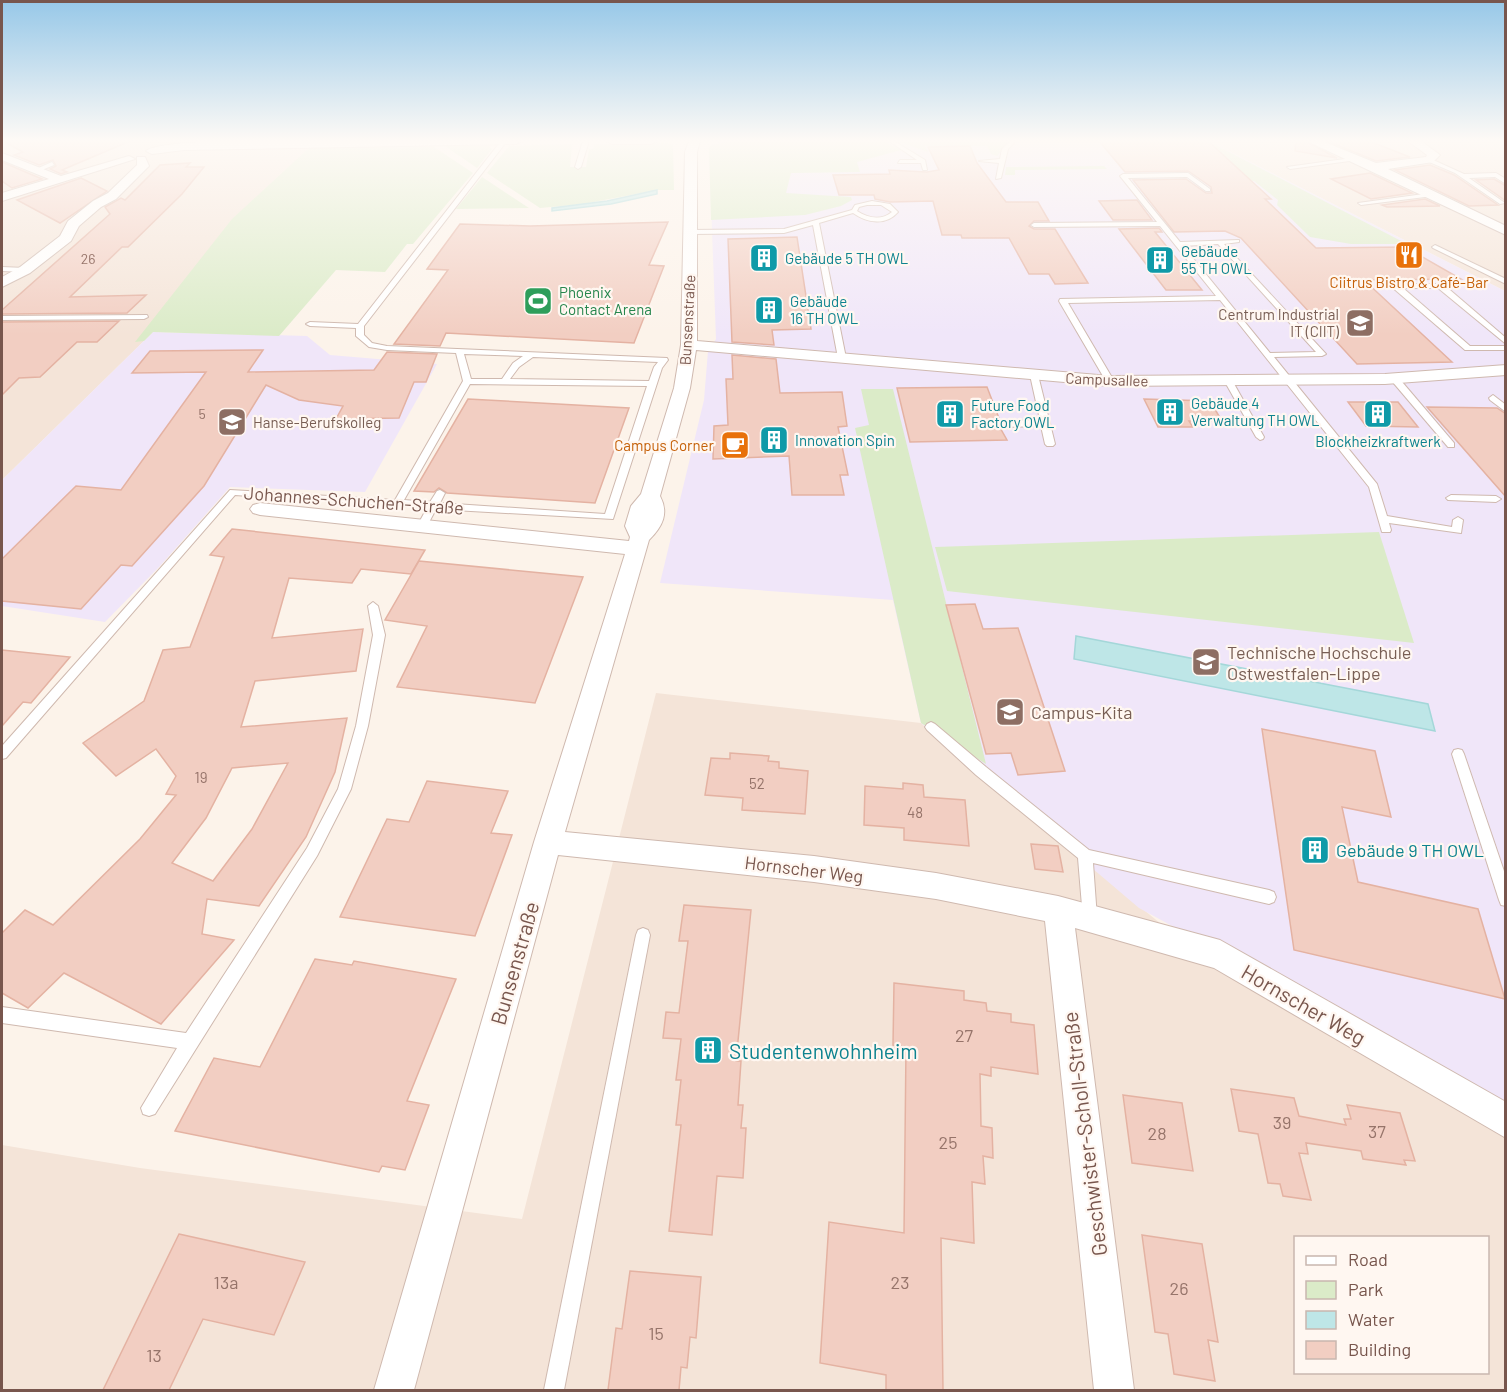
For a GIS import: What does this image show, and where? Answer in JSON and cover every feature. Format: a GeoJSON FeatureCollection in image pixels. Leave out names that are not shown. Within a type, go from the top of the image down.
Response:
{"type":"FeatureCollection","features":[{"type":"Feature","properties":{"kind":"street"},"geometry":{"type":"LineString","coordinates":[[2,283],[25,270],[66,238],[73,224],[97,206]]}},
{"type":"Feature","properties":{"kind":"street","name":"Bunsenstraße"},"geometry":{"type":"LineString","coordinates":[[394,1390],[548,842],[638,543],[652,527],[655,519],[657,508],[650,496],[682,388],[688,345],[690,206]]}},
{"type":"Feature","properties":{"kind":"street"},"geometry":{"type":"LineString","coordinates":[[1455,206],[1502,227]]}},
{"type":"Feature","properties":{"kind":"street","name":"Campusallee"},"geometry":{"type":"LineString","coordinates":[[688,345],[1110,381],[1229,382],[1394,378],[1506,370]]}},
{"type":"Feature","properties":{"kind":"street","name":"Johannes-Schuchen-Straße"},"geometry":{"type":"LineString","coordinates":[[260,509],[421,528],[617,545],[638,543]]}},
{"type":"Feature","properties":{"kind":"street","name":"Hornscher Weg"},"geometry":{"type":"LineString","coordinates":[[548,842],[814,869],[936,886],[1074,914],[1220,955],[1506,1121]]}},
{"type":"Feature","properties":{"kind":"street","name":"Geschwister-Scholl-Straße"},"geometry":{"type":"LineString","coordinates":[[1074,914],[1114,1390]]}},
{"type":"Feature","properties":{"kind":"lane"},"geometry":{"type":"LineString","coordinates":[[453,206],[360,326],[360,336],[369,345],[530,355],[664,360],[658,366],[652,384],[467,381]]}},
{"type":"Feature","properties":{"kind":"lane"},"geometry":{"type":"LineString","coordinates":[[690,232],[784,231],[854,212],[857,206]]}},
{"type":"Feature","properties":{"kind":"lane"},"geometry":{"type":"LineString","coordinates":[[854,212],[862,217],[877,220],[891,217],[895,212],[888,206]]}},
{"type":"Feature","properties":{"kind":"lane"},"geometry":{"type":"LineString","coordinates":[[1147,206],[1285,379],[1374,486],[1385,524],[1457,529]]}},
{"type":"Feature","properties":{"kind":"lane"},"geometry":{"type":"LineString","coordinates":[[816,223],[842,358]]}},
{"type":"Feature","properties":{"kind":"lane"},"geometry":{"type":"LineString","coordinates":[[1034,225],[1162,224]]}},
{"type":"Feature","properties":{"kind":"lane"},"geometry":{"type":"LineString","coordinates":[[1179,244],[1237,241]]}},
{"type":"Feature","properties":{"kind":"lane"},"geometry":{"type":"LineString","coordinates":[[1220,243],[1322,354],[1266,355]]}},
{"type":"Feature","properties":{"kind":"lane"},"geometry":{"type":"LineString","coordinates":[[1434,247],[1506,282]]}},
{"type":"Feature","properties":{"kind":"lane"},"geometry":{"type":"LineString","coordinates":[[2,269],[25,270]]}},
{"type":"Feature","properties":{"kind":"lane"},"geometry":{"type":"LineString","coordinates":[[1506,342],[1440,286],[1396,286],[1468,348],[1506,348]]}},
{"type":"Feature","properties":{"kind":"lane"},"geometry":{"type":"LineString","coordinates":[[1446,290],[1456,291]]}},
{"type":"Feature","properties":{"kind":"lane"},"geometry":{"type":"LineString","coordinates":[[1110,381],[1063,301],[1221,298]]}},
{"type":"Feature","properties":{"kind":"lane"},"geometry":{"type":"LineString","coordinates":[[2,318],[144,317]]}},
{"type":"Feature","properties":{"kind":"lane"},"geometry":{"type":"LineString","coordinates":[[310,324],[360,326]]}},
{"type":"Feature","properties":{"kind":"lane"},"geometry":{"type":"LineString","coordinates":[[399,503],[467,381],[459,351]]}},
{"type":"Feature","properties":{"kind":"lane"},"geometry":{"type":"LineString","coordinates":[[505,381],[516,364],[530,355]]}},
{"type":"Feature","properties":{"kind":"lane"},"geometry":{"type":"LineString","coordinates":[[1034,375],[1050,444]]}},
{"type":"Feature","properties":{"kind":"lane"},"geometry":{"type":"LineString","coordinates":[[1394,378],[1451,445]]}},
{"type":"Feature","properties":{"kind":"lane"},"geometry":{"type":"LineString","coordinates":[[1229,382],[1260,437]]}},
{"type":"Feature","properties":{"kind":"lane","name":"Johannes-Schuchen-Straße"},"geometry":{"type":"LineString","coordinates":[[2,754],[233,492],[609,517],[652,384]]}},
{"type":"Feature","properties":{"kind":"lane"},"geometry":{"type":"LineString","coordinates":[[1493,398],[1506,410]]}},
{"type":"Feature","properties":{"kind":"lane"},"geometry":{"type":"LineString","coordinates":[[1004,424],[1045,423]]}},
{"type":"Feature","properties":{"kind":"lane"},"geometry":{"type":"LineString","coordinates":[[421,528],[440,493]]}},
{"type":"Feature","properties":{"kind":"lane"},"geometry":{"type":"LineString","coordinates":[[1451,498],[1496,498]]}},
{"type":"Feature","properties":{"kind":"lane"},"geometry":{"type":"LineString","coordinates":[[149,1108],[312,852],[344,789],[362,726],[378,635],[373,606]]}},
{"type":"Feature","properties":{"kind":"lane"},"geometry":{"type":"LineString","coordinates":[[931,727],[981,771],[1086,855],[1269,897]]}},
{"type":"Feature","properties":{"kind":"lane"},"geometry":{"type":"LineString","coordinates":[[1458,754],[1506,900]]}},
{"type":"Feature","properties":{"kind":"lane"},"geometry":{"type":"LineString","coordinates":[[1074,914],[1086,855]]}},
{"type":"Feature","properties":{"kind":"lane"},"geometry":{"type":"LineString","coordinates":[[554,1390],[643,935]]}},
{"type":"Feature","properties":{"kind":"lane"},"geometry":{"type":"LineString","coordinates":[[2,1015],[190,1042]]}},
{"type":"Feature","properties":{"kind":"shaded area"},"geometry":{"type":"Polygon","coordinates":[[[2,206],[248,206],[239,214],[153,332],[2,480],[2,206]]]}},
{"type":"Feature","properties":{"kind":"shaded area","name":"Technische Hochschule Ostwestfalen-Lippe"},"geometry":{"type":"Polygon","coordinates":[[[711,206],[1337,206],[1505,291],[1505,1107],[1139,908],[921,723],[893,600],[660,583],[704,400],[708,351],[716,339],[711,206]]]}},
{"type":"Feature","properties":{"kind":"shaded area"},"geometry":{"type":"Polygon","coordinates":[[[1337,206],[1505,206],[1505,291],[1337,206]]]}},
{"type":"Feature","properties":{"kind":"shaded area","name":"Hanse-Berufskolleg"},"geometry":{"type":"Polygon","coordinates":[[[153,332],[307,336],[330,355],[437,364],[365,492],[230,487],[160,566],[105,622],[2,606],[2,480],[153,332]]]}},
{"type":"Feature","properties":{"kind":"shaded area"},"geometry":{"type":"Polygon","coordinates":[[[656,693],[921,723],[1011,801],[1211,965],[1505,1136],[1505,1390],[2,1390],[2,1145],[140,1168],[522,1219],[656,693]]]}},
{"type":"Feature","properties":{"kind":"green space"},"geometry":{"type":"Polygon","coordinates":[[[246,206],[445,206],[413,244],[407,244],[385,272],[336,270],[279,336],[153,332],[144,341],[135,342],[232,219],[246,206]]]}},
{"type":"Feature","properties":{"kind":"green space"},"geometry":{"type":"Polygon","coordinates":[[[458,206],[526,206],[529,208],[456,209],[458,206]]]}},
{"type":"Feature","properties":{"kind":"green space"},"geometry":{"type":"Polygon","coordinates":[[[537,206],[562,206],[540,208],[537,206]]]}},
{"type":"Feature","properties":{"kind":"green space"},"geometry":{"type":"Polygon","coordinates":[[[711,206],[841,206],[805,215],[711,220],[711,206]]]}},
{"type":"Feature","properties":{"kind":"green space"},"geometry":{"type":"Polygon","coordinates":[[[1278,206],[1334,206],[1407,244],[1351,244],[1310,237],[1278,206]]]}},
{"type":"Feature","properties":{"kind":"green space"},"geometry":{"type":"Polygon","coordinates":[[[861,389],[893,389],[986,764],[921,723],[855,428],[869,425],[861,389]]]}},
{"type":"Feature","properties":{"kind":"green space"},"geometry":{"type":"Polygon","coordinates":[[[1379,532],[1414,643],[947,591],[935,547],[1379,532]]]}},
{"type":"Feature","properties":{"kind":"water"},"geometry":{"type":"Polygon","coordinates":[[[568,206],[594,206],[552,211],[552,208],[568,206]]]}},
{"type":"Feature","properties":{"kind":"water"},"geometry":{"type":"Polygon","coordinates":[[[1076,636],[1428,704],[1435,731],[1074,659],[1076,636]]]}},
{"type":"Feature","properties":{"kind":"building"},"geometry":{"type":"Polygon","coordinates":[[[28,206],[85,206],[60,223],[28,206]]]}},
{"type":"Feature","properties":{"kind":"building"},"geometry":{"type":"Polygon","coordinates":[[[170,206],[128,247],[122,247],[70,297],[146,295],[127,313],[2,314],[2,310],[110,214],[105,207],[170,206]]]}},
{"type":"Feature","properties":{"kind":"building"},"geometry":{"type":"Polygon","coordinates":[[[934,206],[1040,206],[1049,221],[1034,221],[1029,226],[1034,229],[1055,229],[1088,283],[1055,284],[1049,274],[1029,274],[1009,238],[962,238],[961,235],[942,235],[934,206]]]}},
{"type":"Feature","properties":{"kind":"building"},"geometry":{"type":"Polygon","coordinates":[[[1103,206],[1141,206],[1152,220],[1113,220],[1103,206]]]}},
{"type":"Feature","properties":{"kind":"building"},"geometry":{"type":"Polygon","coordinates":[[[1153,206],[1272,206],[1316,248],[1405,247],[1461,279],[1364,280],[1452,362],[1357,364],[1241,238],[1225,231],[1174,232],[1153,206]]]}},
{"type":"Feature","properties":{"kind":"building"},"geometry":{"type":"Polygon","coordinates":[[[1384,206],[1440,206],[1387,207],[1384,206]]]}},
{"type":"Feature","properties":{"kind":"building","name":"Phoenix Contact Arena"},"geometry":{"type":"Polygon","coordinates":[[[668,222],[649,265],[664,266],[634,343],[446,333],[440,346],[394,344],[448,270],[427,269],[460,224],[530,226],[668,222]]]}},
{"type":"Feature","properties":{"kind":"building","name":"Gebäude 55 TH OWL"},"geometry":{"type":"Polygon","coordinates":[[[1159,228],[1162,232],[1155,232],[1202,290],[1166,290],[1119,229],[1159,228]]]}},
{"type":"Feature","properties":{"kind":"building"},"geometry":{"type":"Polygon","coordinates":[[[797,237],[811,329],[772,330],[774,345],[732,342],[728,239],[797,237]]]}},
{"type":"Feature","properties":{"kind":"building"},"geometry":{"type":"Polygon","coordinates":[[[119,321],[97,342],[77,342],[40,377],[19,378],[2,395],[2,322],[119,321]]]}},
{"type":"Feature","properties":{"kind":"building"},"geometry":{"type":"Polygon","coordinates":[[[263,350],[248,372],[374,370],[387,352],[437,354],[426,382],[414,382],[399,418],[336,419],[343,406],[299,400],[266,385],[204,486],[132,566],[121,565],[81,609],[2,601],[2,559],[76,486],[121,490],[206,372],[132,373],[150,351],[263,350]]]}},
{"type":"Feature","properties":{"kind":"building","name":"Innovation Spin"},"geometry":{"type":"Polygon","coordinates":[[[732,355],[776,359],[780,393],[842,392],[847,426],[838,427],[848,475],[840,475],[844,495],[792,495],[789,456],[713,459],[714,426],[728,425],[726,379],[733,379],[732,355]]]}},
{"type":"Feature","properties":{"kind":"building","name":"Future Food Factory OWL"},"geometry":{"type":"Polygon","coordinates":[[[987,387],[1000,421],[998,424],[1007,440],[910,442],[897,388],[987,387]]]}},
{"type":"Feature","properties":{"kind":"building"},"geometry":{"type":"Polygon","coordinates":[[[468,399],[629,408],[595,503],[447,493],[439,488],[434,492],[414,491],[468,399]]]}},
{"type":"Feature","properties":{"kind":"building","name":"Gebäude 4 Verwaltung TH OWL"},"geometry":{"type":"Polygon","coordinates":[[[1144,399],[1210,401],[1222,421],[1189,421],[1193,427],[1158,427],[1144,399]]]}},
{"type":"Feature","properties":{"kind":"building","name":"Blockheizkraftwerk"},"geometry":{"type":"Polygon","coordinates":[[[1348,402],[1398,402],[1418,427],[1366,426],[1348,402]]]}},
{"type":"Feature","properties":{"kind":"building"},"geometry":{"type":"Polygon","coordinates":[[[1427,407],[1497,408],[1506,414],[1506,497],[1427,407]]]}},
{"type":"Feature","properties":{"kind":"building"},"geometry":{"type":"Polygon","coordinates":[[[232,529],[425,550],[411,574],[361,569],[352,583],[289,578],[272,638],[363,629],[356,671],[255,681],[241,727],[347,718],[335,772],[306,837],[259,906],[207,899],[202,934],[234,940],[161,1024],[64,973],[28,1008],[2,993],[2,933],[25,910],[53,925],[140,839],[176,795],[166,794],[176,776],[156,749],[116,776],[83,743],[144,701],[163,650],[190,647],[224,557],[210,555],[232,529]],[[288,763],[232,768],[206,818],[172,863],[213,881],[252,829],[288,763]]]}},
{"type":"Feature","properties":{"kind":"building"},"geometry":{"type":"Polygon","coordinates":[[[419,561],[583,577],[535,703],[397,687],[427,626],[385,620],[419,561]]]}},
{"type":"Feature","properties":{"kind":"building","name":"Campus-Kita"},"geometry":{"type":"Polygon","coordinates":[[[975,604],[983,629],[1018,628],[1065,771],[1018,775],[1011,753],[986,754],[946,605],[975,604]]]}},
{"type":"Feature","properties":{"kind":"building"},"geometry":{"type":"Polygon","coordinates":[[[2,650],[70,657],[31,703],[23,702],[2,726],[2,650]]]}},
{"type":"Feature","properties":{"kind":"building","name":"Gebäude 9 TH OWL"},"geometry":{"type":"Polygon","coordinates":[[[1262,729],[1375,751],[1391,817],[1342,807],[1358,882],[1478,909],[1505,999],[1294,950],[1262,729]]]}},
{"type":"Feature","properties":{"kind":"building"},"geometry":{"type":"Polygon","coordinates":[[[730,753],[769,756],[768,761],[779,762],[779,768],[808,771],[805,814],[742,810],[743,798],[705,795],[711,758],[730,759],[730,753]]]}},
{"type":"Feature","properties":{"kind":"building"},"geometry":{"type":"Polygon","coordinates":[[[427,781],[508,791],[491,833],[512,835],[475,936],[340,917],[387,819],[409,822],[427,781]]]}},
{"type":"Feature","properties":{"kind":"building"},"geometry":{"type":"Polygon","coordinates":[[[903,783],[923,785],[924,797],[965,800],[969,846],[904,840],[904,828],[864,825],[865,786],[903,789],[903,783]]]}},
{"type":"Feature","properties":{"kind":"building"},"geometry":{"type":"Polygon","coordinates":[[[1031,844],[1058,846],[1063,872],[1035,869],[1031,844]]]}},
{"type":"Feature","properties":{"kind":"building","name":"Studentenwohnheim"},"geometry":{"type":"Polygon","coordinates":[[[684,905],[751,910],[736,1061],[741,1061],[738,1105],[743,1105],[741,1128],[746,1128],[743,1178],[717,1176],[712,1235],[669,1231],[681,1125],[676,1125],[681,1080],[676,1080],[681,1039],[663,1038],[666,1012],[679,1013],[688,941],[679,941],[684,905]]]}},
{"type":"Feature","properties":{"kind":"building"},"geometry":{"type":"Polygon","coordinates":[[[315,959],[352,965],[354,961],[456,979],[407,1101],[429,1105],[405,1170],[382,1166],[379,1172],[175,1131],[214,1058],[260,1067],[315,959]]]}},
{"type":"Feature","properties":{"kind":"building"},"geometry":{"type":"Polygon","coordinates":[[[894,983],[964,991],[964,1000],[986,1003],[987,1011],[1011,1014],[1011,1022],[1034,1025],[1038,1074],[991,1067],[991,1076],[980,1074],[981,1126],[992,1128],[993,1158],[983,1156],[985,1184],[972,1182],[974,1243],[941,1238],[943,1390],[886,1390],[886,1375],[820,1363],[829,1222],[904,1233],[906,1047],[893,1045],[894,983]]]}},
{"type":"Feature","properties":{"kind":"building"},"geometry":{"type":"Polygon","coordinates":[[[1231,1089],[1294,1098],[1299,1116],[1346,1125],[1344,1119],[1351,1119],[1347,1105],[1400,1113],[1415,1161],[1404,1160],[1406,1165],[1363,1159],[1361,1151],[1306,1143],[1308,1154],[1299,1153],[1311,1200],[1283,1196],[1280,1184],[1268,1183],[1258,1134],[1239,1131],[1231,1089]]]}},
{"type":"Feature","properties":{"kind":"building"},"geometry":{"type":"Polygon","coordinates":[[[1123,1095],[1182,1103],[1193,1171],[1132,1163],[1123,1095]]]}},
{"type":"Feature","properties":{"kind":"building"},"geometry":{"type":"Polygon","coordinates":[[[179,1234],[305,1262],[274,1335],[203,1319],[169,1390],[103,1390],[179,1234]]]}},
{"type":"Feature","properties":{"kind":"building"},"geometry":{"type":"Polygon","coordinates":[[[1142,1235],[1202,1244],[1218,1342],[1208,1340],[1215,1381],[1174,1374],[1168,1334],[1155,1332],[1142,1235]]]}},
{"type":"Feature","properties":{"kind":"building"},"geometry":{"type":"Polygon","coordinates":[[[630,1271],[701,1277],[696,1338],[690,1337],[687,1368],[681,1367],[679,1390],[608,1390],[616,1328],[622,1329],[630,1271]]]}},
{"type":"Feature","properties":{"kind":"place","name":"Ciitrus Bistro & Café-Bar"},"geometry":{"type":"Point","coordinates":[1409,255]}},
{"type":"Feature","properties":{"kind":"place","name":"Gebäude 5 TH OWL"},"geometry":{"type":"Point","coordinates":[764,258]}},
{"type":"Feature","properties":{"kind":"place","name":"Gebäude 55 TH OWL"},"geometry":{"type":"Point","coordinates":[1160,260]}},
{"type":"Feature","properties":{"kind":"place","name":"Phoenix Contact Arena"},"geometry":{"type":"Point","coordinates":[538,301]}},
{"type":"Feature","properties":{"kind":"place","name":"Gebäude 16 TH OWL"},"geometry":{"type":"Point","coordinates":[769,310]}},
{"type":"Feature","properties":{"kind":"place","name":"Centrum Industrial IT (CIIT)"},"geometry":{"type":"Point","coordinates":[1360,323]}},
{"type":"Feature","properties":{"kind":"place","name":"Gebäude 4 Verwaltung TH OWL"},"geometry":{"type":"Point","coordinates":[1170,412]}},
{"type":"Feature","properties":{"kind":"place","name":"Future Food Factory OWL"},"geometry":{"type":"Point","coordinates":[950,414]}},
{"type":"Feature","properties":{"kind":"place","name":"Blockheizkraftwerk"},"geometry":{"type":"Point","coordinates":[1378,414]}},
{"type":"Feature","properties":{"kind":"place","name":"Hanse-Berufskolleg"},"geometry":{"type":"Point","coordinates":[232,422]}},
{"type":"Feature","properties":{"kind":"place","name":"Innovation Spin"},"geometry":{"type":"Point","coordinates":[774,440]}},
{"type":"Feature","properties":{"kind":"place","name":"Campus Corner"},"geometry":{"type":"Point","coordinates":[735,445]}},
{"type":"Feature","properties":{"kind":"place","name":"Technische Hochschule Ostwestfalen-Lippe"},"geometry":{"type":"Point","coordinates":[1206,662]}},
{"type":"Feature","properties":{"kind":"place","name":"Campus-Kita"},"geometry":{"type":"Point","coordinates":[1010,712]}},
{"type":"Feature","properties":{"kind":"place","name":"Gebäude 9 TH OWL"},"geometry":{"type":"Point","coordinates":[1315,850]}},
{"type":"Feature","properties":{"kind":"place","name":"Studentenwohnheim"},"geometry":{"type":"Point","coordinates":[708,1050]}}]}
